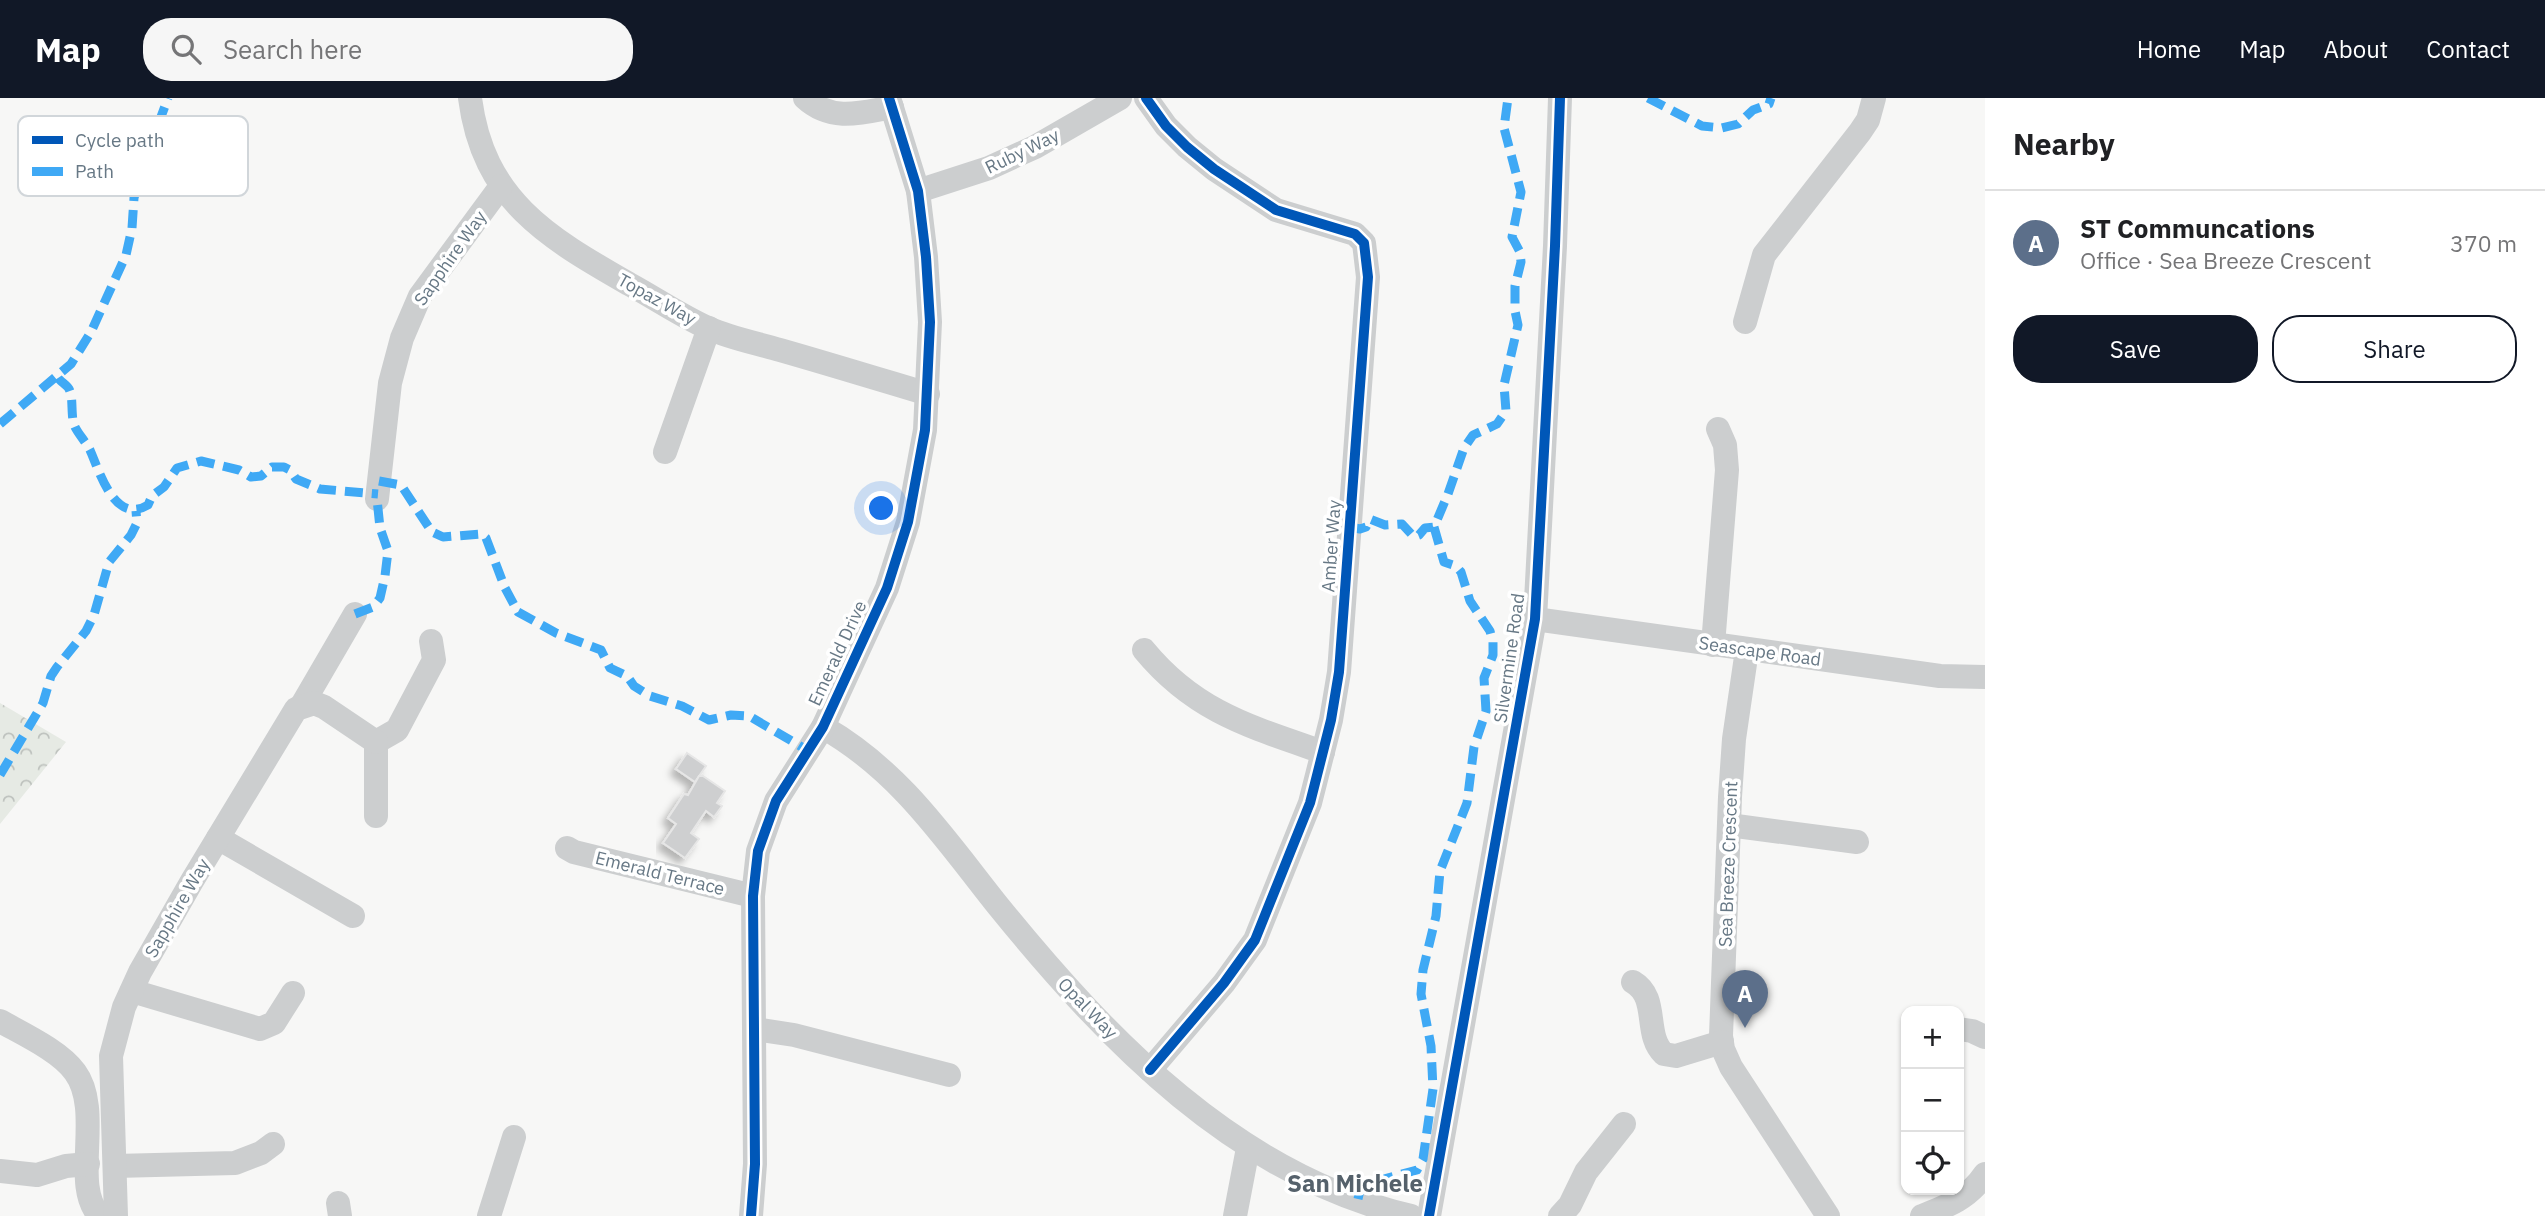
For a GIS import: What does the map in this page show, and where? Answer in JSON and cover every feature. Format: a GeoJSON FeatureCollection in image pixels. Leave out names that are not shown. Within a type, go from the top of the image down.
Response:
{"type":"FeatureCollection","features":[{"type":"Feature","properties":{"kind":"street","name":"Topaz Way"},"geometry":{"type":"LineString","coordinates":[[470,98],[476,127],[501,186],[520,210],[570,251],[709,328],[928,394]]}},
{"type":"Feature","properties":{"kind":"street"},"geometry":{"type":"LineString","coordinates":[[805,98],[827,112],[848,116],[891,103]]}},
{"type":"Feature","properties":{"kind":"street","name":"Ruby Way"},"geometry":{"type":"LineString","coordinates":[[918,191],[989,169],[1035,147],[1120,98]]}},
{"type":"Feature","properties":{"kind":"street","name":"Amber Way"},"geometry":{"type":"LineString","coordinates":[[1146,98],[1166,126],[1214,169],[1276,210],[1355,234],[1364,243],[1368,277],[1339,672],[1310,803],[1255,940],[1224,983],[1150,1070]]}},
{"type":"Feature","properties":{"kind":"street","name":"Silvermine Road"},"geometry":{"type":"LineString","coordinates":[[1429,1216],[1535,619],[1560,98]]}},
{"type":"Feature","properties":{"kind":"street"},"geometry":{"type":"LineString","coordinates":[[1745,322],[1764,255],[1860,132],[1868,120],[1874,98]]}},
{"type":"Feature","properties":{"kind":"street","name":"Emerald Drive"},"geometry":{"type":"LineString","coordinates":[[751,1216],[754,1164],[753,896],[758,851],[776,801],[822,727],[887,588],[908,522],[919,470],[928,394],[930,322],[918,191],[891,103]]}},
{"type":"Feature","properties":{"kind":"street","name":"Sapphire Way"},"geometry":{"type":"LineString","coordinates":[[377,499],[390,383],[402,338],[420,296],[501,186]]}},
{"type":"Feature","properties":{"kind":"street"},"geometry":{"type":"LineString","coordinates":[[665,452],[709,328]]}},
{"type":"Feature","properties":{"kind":"street"},"geometry":{"type":"LineString","coordinates":[[1713,645],[1727,470],[1725,445],[1718,429]]}},
{"type":"Feature","properties":{"kind":"street","name":"Sapphire Way"},"geometry":{"type":"LineString","coordinates":[[116,1216],[111,1056],[116,1031],[132,990],[218,838],[292,716],[302,705],[355,614]]}},
{"type":"Feature","properties":{"kind":"street","name":"Seascape Road"},"geometry":{"type":"LineString","coordinates":[[1535,619],[1940,676],[1985,677]]}},
{"type":"Feature","properties":{"kind":"street"},"geometry":{"type":"LineString","coordinates":[[376,742],[397,730],[434,660],[431,641]]}},
{"type":"Feature","properties":{"kind":"street"},"geometry":{"type":"LineString","coordinates":[[1144,650],[1162,672],[1208,707],[1236,722],[1323,752]]}},
{"type":"Feature","properties":{"kind":"street","name":"Sea Breeze Crescent"},"geometry":{"type":"LineString","coordinates":[[1747,650],[1734,739],[1722,1042],[1731,1067],[1828,1216]]}},
{"type":"Feature","properties":{"kind":"street"},"geometry":{"type":"LineString","coordinates":[[302,705],[314,703],[324,707],[376,742]]}},
{"type":"Feature","properties":{"kind":"street","name":"Opal Way"},"geometry":{"type":"LineString","coordinates":[[822,727],[849,742],[905,790],[1045,963],[1101,1025],[1150,1070],[1248,1148],[1329,1189],[1373,1206],[1411,1216]]}},
{"type":"Feature","properties":{"kind":"street"},"geometry":{"type":"LineString","coordinates":[[376,742],[376,816]]}},
{"type":"Feature","properties":{"kind":"street"},"geometry":{"type":"LineString","coordinates":[[1729,825],[1857,842]]}},
{"type":"Feature","properties":{"kind":"street"},"geometry":{"type":"LineString","coordinates":[[218,838],[353,916]]}},
{"type":"Feature","properties":{"kind":"street","name":"Emerald Terrace"},"geometry":{"type":"LineString","coordinates":[[568,848],[586,855],[753,896]]}},
{"type":"Feature","properties":{"kind":"street"},"geometry":{"type":"LineString","coordinates":[[1633,982],[1644,990],[1649,1001],[1654,1039],[1664,1054],[1676,1056],[1722,1042]]}},
{"type":"Feature","properties":{"kind":"street"},"geometry":{"type":"LineString","coordinates":[[132,990],[260,1029],[274,1023],[293,993]]}},
{"type":"Feature","properties":{"kind":"street"},"geometry":{"type":"LineString","coordinates":[[0,1021],[54,1054],[75,1071],[87,1094],[90,1201],[100,1216]]}},
{"type":"Feature","properties":{"kind":"street"},"geometry":{"type":"LineString","coordinates":[[754,1029],[794,1035],[949,1075]]}},
{"type":"Feature","properties":{"kind":"street"},"geometry":{"type":"LineString","coordinates":[[1964,1030],[1985,1037]]}},
{"type":"Feature","properties":{"kind":"street"},"geometry":{"type":"LineString","coordinates":[[1560,1216],[1570,1205],[1586,1172],[1624,1124]]}},
{"type":"Feature","properties":{"kind":"street"},"geometry":{"type":"LineString","coordinates":[[489,1216],[514,1137]]}},
{"type":"Feature","properties":{"kind":"street"},"geometry":{"type":"LineString","coordinates":[[115,1166],[235,1163],[261,1153],[273,1144]]}},
{"type":"Feature","properties":{"kind":"street"},"geometry":{"type":"LineString","coordinates":[[1235,1216],[1248,1148]]}},
{"type":"Feature","properties":{"kind":"street"},"geometry":{"type":"LineString","coordinates":[[0,1171],[37,1175],[66,1166],[88,1164]]}},
{"type":"Feature","properties":{"kind":"street"},"geometry":{"type":"LineString","coordinates":[[1922,1216],[1966,1196],[1985,1174]]}},
{"type":"Feature","properties":{"kind":"green space"},"geometry":{"type":"Polygon","coordinates":[[[0,703],[66,742],[0,824],[0,703]]]}},
{"type":"Feature","properties":{"kind":"building"},"geometry":{"type":"Polygon","coordinates":[[[687,753],[706,766],[695,782],[676,769],[687,753]]]}},
{"type":"Feature","properties":{"kind":"building"},"geometry":{"type":"Polygon","coordinates":[[[699,776],[725,791],[717,803],[722,806],[714,817],[706,811],[691,833],[699,839],[685,858],[663,843],[676,824],[668,818],[684,794],[688,795],[699,776]]]}},
{"type":"Feature","properties":{"kind":"marked path"},"geometry":{"type":"LineString","coordinates":[[161,116],[168,98]]}},
{"type":"Feature","properties":{"kind":"marked path"},"geometry":{"type":"LineString","coordinates":[[1358,1199],[1360,1190],[1380,1180],[1417,1170],[1423,1159],[1433,1089],[1431,1046],[1421,994],[1423,970],[1436,916],[1440,871],[1467,803],[1474,747],[1486,711],[1484,678],[1493,655],[1490,631],[1470,601],[1461,572],[1456,566],[1444,562],[1434,527],[1464,448],[1473,435],[1497,424],[1506,411],[1504,385],[1518,325],[1515,286],[1521,262],[1520,252],[1512,237],[1521,192],[1504,128],[1508,98]]}},
{"type":"Feature","properties":{"kind":"marked path"},"geometry":{"type":"LineString","coordinates":[[1648,98],[1702,126],[1722,128],[1738,124],[1753,110],[1769,104],[1771,98]]}},
{"type":"Feature","properties":{"kind":"marked path"},"geometry":{"type":"LineString","coordinates":[[0,424],[71,364],[91,332],[126,255],[135,196]]}},
{"type":"Feature","properties":{"kind":"marked path"},"geometry":{"type":"LineString","coordinates":[[58,378],[69,389],[75,427],[90,450],[104,483],[110,494],[126,508],[136,509],[148,505],[152,496],[164,487],[177,468],[201,461],[239,470],[251,477],[261,476],[272,467],[284,467],[290,470],[296,479],[320,489],[378,494]]}},
{"type":"Feature","properties":{"kind":"marked path"},"geometry":{"type":"LineString","coordinates":[[379,481],[401,485],[432,532],[443,537],[481,534],[486,538],[505,588],[518,612],[556,633],[601,650],[610,668],[627,676],[634,686],[650,696],[682,706],[709,720],[731,715],[749,716],[807,750]]}},
{"type":"Feature","properties":{"kind":"marked path"},"geometry":{"type":"LineString","coordinates":[[355,614],[373,607],[380,598],[385,576],[388,551],[380,528],[377,499]]}},
{"type":"Feature","properties":{"kind":"marked path"},"geometry":{"type":"LineString","coordinates":[[0,775],[43,703],[51,676],[86,631],[94,615],[109,562],[131,535],[137,523],[136,511]]}},
{"type":"Feature","properties":{"kind":"marked path"},"geometry":{"type":"LineString","coordinates":[[1350,527],[1366,527],[1370,519],[1385,525],[1402,524],[1414,537],[1425,528],[1434,527]]}},
{"type":"Feature","properties":{"kind":"cycle path"},"geometry":{"type":"LineString","coordinates":[[751,1216],[755,1164],[753,896],[758,851],[776,801],[823,727],[887,588],[908,522],[925,430],[930,322],[926,257],[918,191],[889,98]]}},
{"type":"Feature","properties":{"kind":"cycle path"},"geometry":{"type":"LineString","coordinates":[[1146,98],[1166,126],[1187,147],[1214,169],[1276,210],[1355,234],[1364,243],[1368,277],[1339,672],[1331,720],[1310,803],[1255,940],[1224,983],[1150,1070]]}},
{"type":"Feature","properties":{"kind":"cycle path"},"geometry":{"type":"LineString","coordinates":[[1429,1216],[1535,619],[1560,98]]}},
{"type":"Feature","properties":{"kind":"place","name":"ST Communcations"},"geometry":{"type":"Point","coordinates":[1745,1028]}},
{"type":"Feature","properties":{"kind":"district","name":"San Michele"},"geometry":{"type":"Point","coordinates":[1355,1183]}}]}
